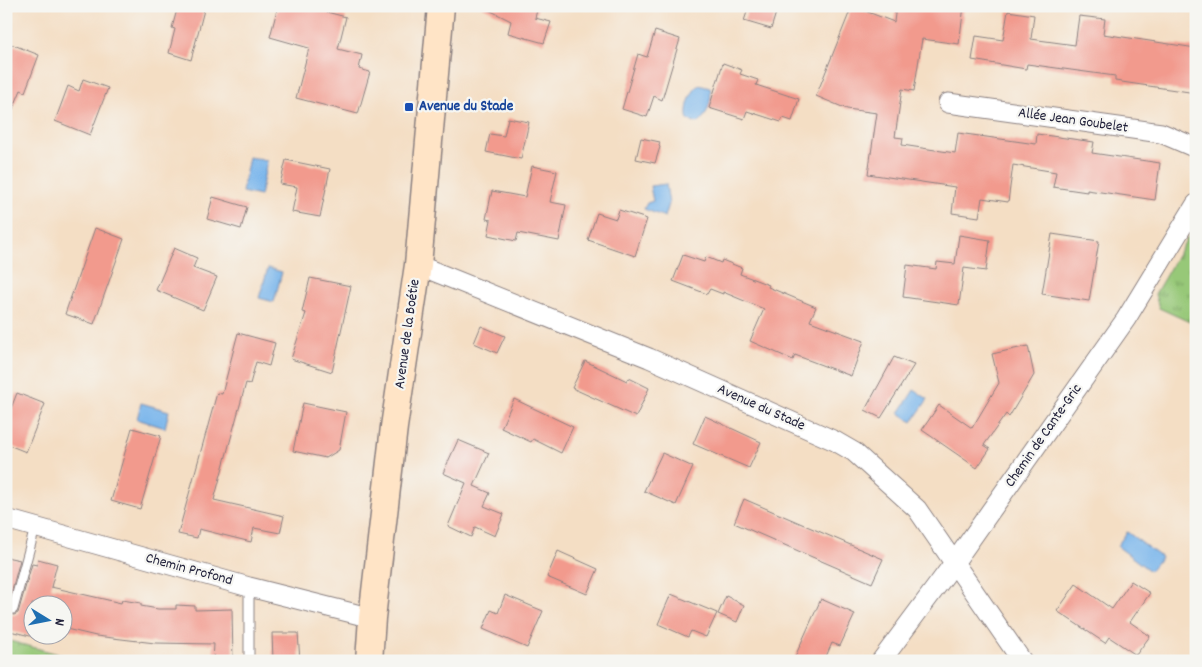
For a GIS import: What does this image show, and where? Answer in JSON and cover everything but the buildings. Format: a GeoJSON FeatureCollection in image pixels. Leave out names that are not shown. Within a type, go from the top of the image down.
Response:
{"type":"FeatureCollection","features":[{"type":"Feature","properties":{"kind":"main road","name":"Avenue de la Boétie"},"geometry":{"type":"LineString","coordinates":[[369,661],[372,618],[394,426],[418,265],[441,6]]}},
{"type":"Feature","properties":{"kind":"street","name":"Allée Jean Goubelet"},"geometry":{"type":"LineString","coordinates":[[948,103],[1161,133],[1196,148]]}},
{"type":"Feature","properties":{"kind":"street","name":"Chemin de Cante-Gric"},"geometry":{"type":"LineString","coordinates":[[880,661],[954,563],[1126,319],[1196,204]]}},
{"type":"Feature","properties":{"kind":"street","name":"Avenue du Stade"},"geometry":{"type":"LineString","coordinates":[[418,265],[649,358],[835,441],[854,452],[917,509],[1022,661]]}},
{"type":"Feature","properties":{"kind":"street","name":"Chemin Profond"},"geometry":{"type":"LineString","coordinates":[[6,519],[249,587],[372,618]]}},
{"type":"Feature","properties":{"kind":"lane"},"geometry":{"type":"LineString","coordinates":[[6,607],[13,609],[35,528]]}},
{"type":"Feature","properties":{"kind":"lane"},"geometry":{"type":"LineString","coordinates":[[249,587],[250,661]]}},
{"type":"Feature","properties":{"kind":"green space"},"geometry":{"type":"Polygon","coordinates":[[[1196,223],[1196,325],[1159,308],[1155,294],[1196,223]]]}},
{"type":"Feature","properties":{"kind":"green space"},"geometry":{"type":"Polygon","coordinates":[[[6,640],[84,661],[6,661],[6,640]]]}},
{"type":"Feature","properties":{"kind":"water"},"geometry":{"type":"Polygon","coordinates":[[[699,85],[710,88],[711,97],[707,112],[698,123],[688,120],[687,111],[691,96],[699,85]]]}},
{"type":"Feature","properties":{"kind":"water"},"geometry":{"type":"Polygon","coordinates":[[[249,157],[267,161],[260,196],[242,192],[249,157]]]}},
{"type":"Feature","properties":{"kind":"water"},"geometry":{"type":"Polygon","coordinates":[[[666,184],[669,204],[665,217],[644,209],[647,203],[653,201],[650,186],[666,184]]]}},
{"type":"Feature","properties":{"kind":"water"},"geometry":{"type":"Polygon","coordinates":[[[268,268],[282,272],[274,302],[259,298],[268,268]]]}},
{"type":"Feature","properties":{"kind":"water"},"geometry":{"type":"Polygon","coordinates":[[[914,390],[928,399],[912,422],[899,413],[914,390]]]}},
{"type":"Feature","properties":{"kind":"water"},"geometry":{"type":"Polygon","coordinates":[[[141,403],[169,411],[165,428],[137,419],[141,403]]]}},
{"type":"Feature","properties":{"kind":"water"},"geometry":{"type":"Polygon","coordinates":[[[1127,532],[1161,557],[1150,571],[1117,546],[1127,532]]]}},
{"type":"Feature","properties":{"kind":"place","name":"Avenue du Stade"},"geometry":{"type":"Point","coordinates":[409,107]}}]}
